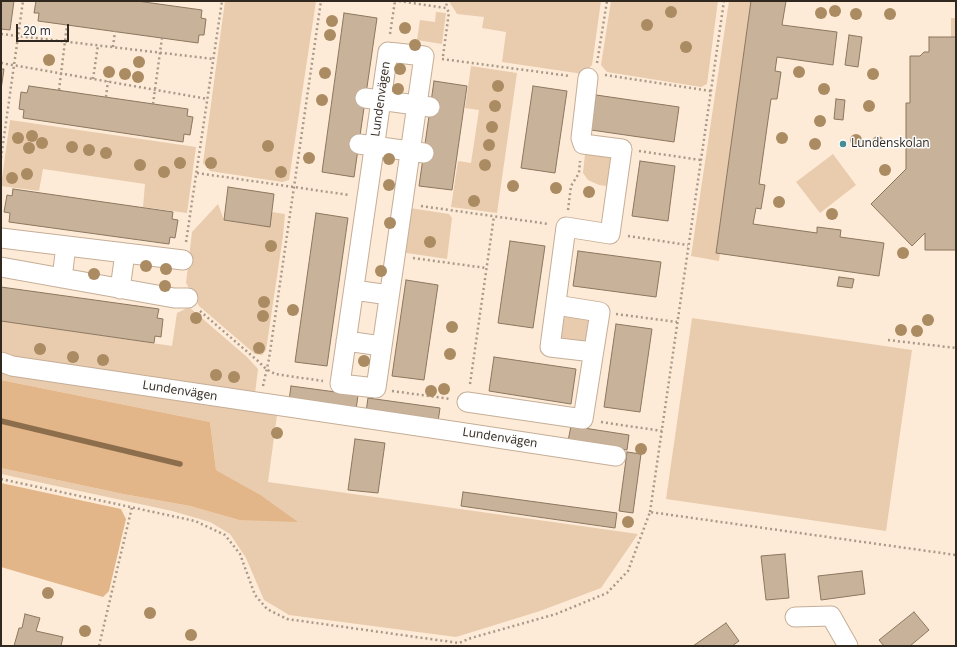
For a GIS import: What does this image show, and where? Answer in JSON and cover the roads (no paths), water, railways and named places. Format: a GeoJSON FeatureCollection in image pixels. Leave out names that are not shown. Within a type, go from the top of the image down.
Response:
{"type":"FeatureCollection","features":[{"type":"Feature","properties":{"kind":"street","name":"Lundenvägen"},"geometry":{"type":"LineString","coordinates":[[370,388],[340,384],[354,290],[366,145],[373,99],[388,52],[424,56],[424,106]]}},
{"type":"Feature","properties":{"kind":"street"},"geometry":{"type":"LineString","coordinates":[[592,76],[581,138],[583,144],[622,149],[610,234],[566,226],[550,347],[593,352]]}},
{"type":"Feature","properties":{"kind":"street"},"geometry":{"type":"LineString","coordinates":[[360,418],[382,346],[395,255],[417,152],[424,106],[373,99]]}},
{"type":"Feature","properties":{"kind":"street"},"geometry":{"type":"LineString","coordinates":[[366,145],[417,152]]}},
{"type":"Feature","properties":{"kind":"street"},"geometry":{"type":"LineString","coordinates":[[1,238],[183,260]]}},
{"type":"Feature","properties":{"kind":"street"},"geometry":{"type":"LineString","coordinates":[[32,273],[36,242]]}},
{"type":"Feature","properties":{"kind":"street"},"geometry":{"type":"LineString","coordinates":[[62,278],[66,246]]}},
{"type":"Feature","properties":{"kind":"street"},"geometry":{"type":"LineString","coordinates":[[120,289],[125,253]]}},
{"type":"Feature","properties":{"kind":"street"},"geometry":{"type":"LineString","coordinates":[[1,267],[174,298],[188,298]]}},
{"type":"Feature","properties":{"kind":"street"},"geometry":{"type":"LineString","coordinates":[[354,290],[390,296]]}},
{"type":"Feature","properties":{"kind":"street"},"geometry":{"type":"LineString","coordinates":[[467,402],[583,419],[600,312],[556,306]]}},
{"type":"Feature","properties":{"kind":"street"},"geometry":{"type":"LineString","coordinates":[[346,341],[382,346]]}},
{"type":"Feature","properties":{"kind":"street","name":"Lundenvägen"},"geometry":{"type":"LineString","coordinates":[[1,362],[12,366],[616,456]]}},
{"type":"Feature","properties":{"kind":"street"},"geometry":{"type":"LineString","coordinates":[[795,617],[831,616],[848,646]]}},
{"type":"Feature","properties":{"kind":"waterway"},"geometry":{"type":"LineString","coordinates":[[1,421],[180,464]]}},
{"type":"Feature","properties":{"kind":"place","name":"Lundenskolan"},"geometry":{"type":"Point","coordinates":[843,144]}}]}
